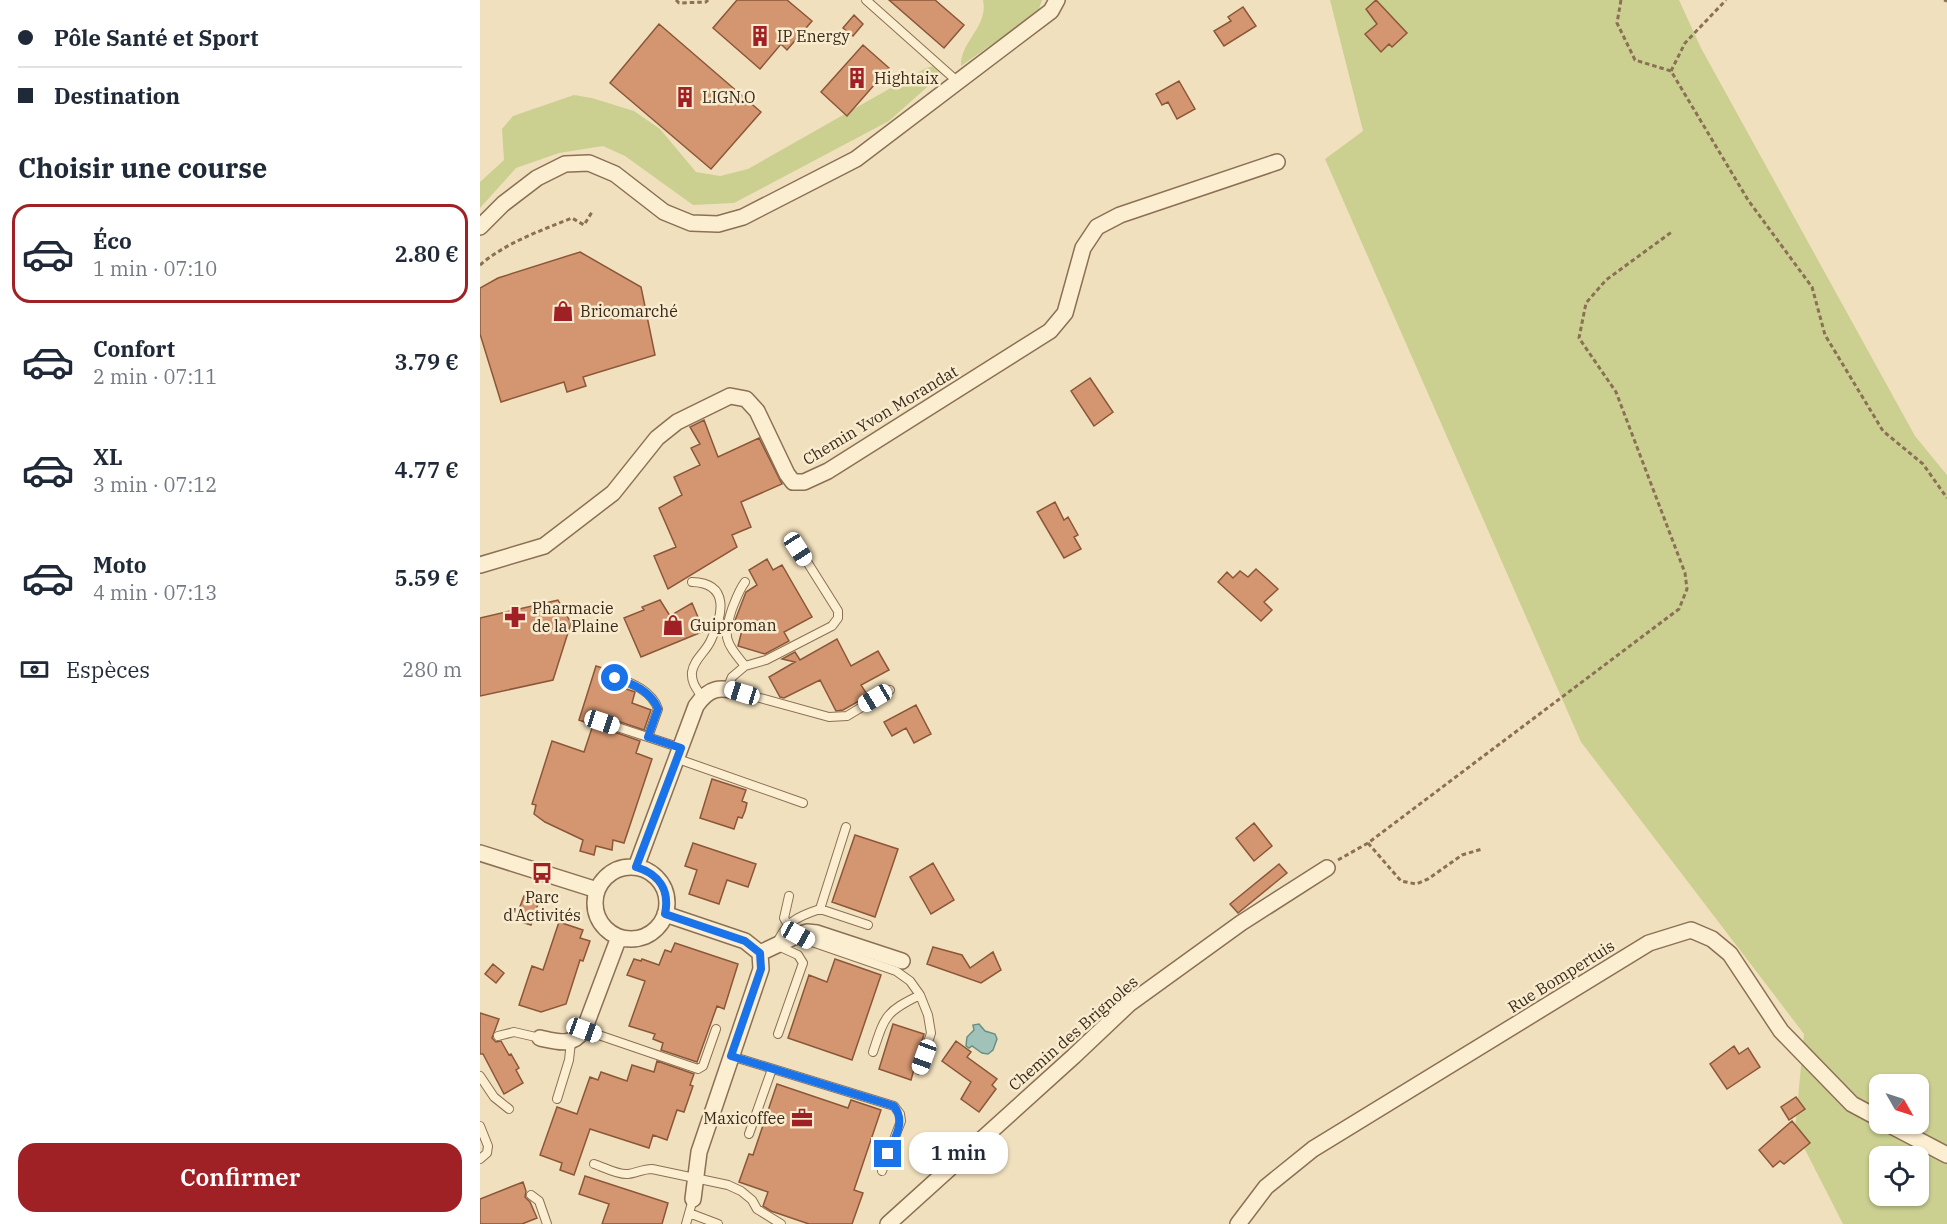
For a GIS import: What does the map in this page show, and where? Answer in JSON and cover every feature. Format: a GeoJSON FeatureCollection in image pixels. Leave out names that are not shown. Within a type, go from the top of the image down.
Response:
{"type":"FeatureCollection","features":[{"type":"Feature","properties":{"kind":"street"},"geometry":{"type":"LineString","coordinates":[[480,227],[503,204],[537,178],[565,164],[589,163],[615,174],[664,212],[691,223],[718,224],[743,217],[856,159],[1051,11],[1057,0]]}},
{"type":"Feature","properties":{"kind":"street","name":"Chemin Yvon Morandat"},"geometry":{"type":"LineString","coordinates":[[480,565],[544,546],[613,493],[657,438],[677,422],[730,396],[746,399],[757,411],[793,482],[804,482],[828,471],[1050,331],[1065,313],[1083,248],[1097,227],[1120,215],[1277,162]]}},
{"type":"Feature","properties":{"kind":"street"},"geometry":{"type":"LineString","coordinates":[[636,867],[696,706],[702,697],[712,690],[735,691]]}},
{"type":"Feature","properties":{"kind":"street"},"geometry":{"type":"LineString","coordinates":[[480,853],[597,890]]}},
{"type":"Feature","properties":{"kind":"street"},"geometry":{"type":"LineString","coordinates":[[624,867],[636,867],[655,876],[662,884],[667,904],[660,924],[652,933],[642,938],[630,939],[608,932],[596,913],[595,902],[597,890],[612,872],[624,867]]}},
{"type":"Feature","properties":{"kind":"street","name":"Chemin des Brignoles"},"geometry":{"type":"LineString","coordinates":[[888,1224],[1129,1004],[1241,923],[1327,868]]}},
{"type":"Feature","properties":{"kind":"street"},"geometry":{"type":"LineString","coordinates":[[665,914],[745,941],[760,953],[761,969],[699,1152],[691,1206]]}},
{"type":"Feature","properties":{"kind":"street"},"geometry":{"type":"LineString","coordinates":[[760,953],[776,945],[793,930],[818,933],[902,961]]}},
{"type":"Feature","properties":{"kind":"street","name":"Rue Bompertuis"},"geometry":{"type":"LineString","coordinates":[[1238,1224],[1266,1187],[1313,1149],[1649,943],[1690,930],[1712,939],[1730,954],[1781,1031],[1852,1104],[1869,1113]]}},
{"type":"Feature","properties":{"kind":"street"},"geometry":{"type":"LineString","coordinates":[[540,1038],[560,1043],[571,1042],[580,1036],[619,937]]}},
{"type":"Feature","properties":{"kind":"street"},"geometry":{"type":"LineString","coordinates":[[1907,1134],[1947,1155]]}},
{"type":"Feature","properties":{"kind":"lane"},"geometry":{"type":"LineString","coordinates":[[866,0],[957,81]]}},
{"type":"Feature","properties":{"kind":"lane"},"geometry":{"type":"LineString","coordinates":[[798,549],[838,611],[838,618],[832,626],[766,660],[745,666],[732,677],[735,691],[829,717],[847,716],[890,690]]}},
{"type":"Feature","properties":{"kind":"lane"},"geometry":{"type":"LineString","coordinates":[[692,582],[704,583],[715,589],[722,605],[711,642],[694,664],[693,683],[702,697]]}},
{"type":"Feature","properties":{"kind":"lane"},"geometry":{"type":"LineString","coordinates":[[745,582],[739,590],[726,628],[730,647],[745,666]]}},
{"type":"Feature","properties":{"kind":"lane"},"geometry":{"type":"LineString","coordinates":[[615,678],[640,688],[656,704],[658,709],[648,737]]}},
{"type":"Feature","properties":{"kind":"lane"},"geometry":{"type":"LineString","coordinates":[[602,722],[648,737],[679,753],[803,803]]}},
{"type":"Feature","properties":{"kind":"lane"},"geometry":{"type":"LineString","coordinates":[[820,909],[846,827]]}},
{"type":"Feature","properties":{"kind":"lane"},"geometry":{"type":"LineString","coordinates":[[789,896],[784,918],[793,930],[809,941],[869,966],[896,971],[910,981],[920,995],[928,1015],[931,1034],[919,1070]]}},
{"type":"Feature","properties":{"kind":"lane"},"geometry":{"type":"LineString","coordinates":[[793,930],[803,914],[820,909],[868,925]]}},
{"type":"Feature","properties":{"kind":"lane"},"geometry":{"type":"LineString","coordinates":[[776,945],[798,955],[803,963],[778,1034]]}},
{"type":"Feature","properties":{"kind":"lane"},"geometry":{"type":"LineString","coordinates":[[873,1052],[884,1020],[889,1013],[897,1006],[920,995]]}},
{"type":"Feature","properties":{"kind":"lane"},"geometry":{"type":"LineString","coordinates":[[584,1030],[698,1069],[703,1066],[716,1029]]}},
{"type":"Feature","properties":{"kind":"lane"},"geometry":{"type":"LineString","coordinates":[[498,1036],[514,1032],[540,1038]]}},
{"type":"Feature","properties":{"kind":"lane"},"geometry":{"type":"LineString","coordinates":[[557,1099],[569,1060],[571,1042]]}},
{"type":"Feature","properties":{"kind":"lane"},"geometry":{"type":"LineString","coordinates":[[731,1056],[894,1106],[900,1114],[901,1121],[882,1171]]}},
{"type":"Feature","properties":{"kind":"lane"},"geometry":{"type":"LineString","coordinates":[[749,1134],[772,1069]]}},
{"type":"Feature","properties":{"kind":"lane"},"geometry":{"type":"LineString","coordinates":[[480,1076],[494,1097],[509,1108]]}},
{"type":"Feature","properties":{"kind":"lane"},"geometry":{"type":"LineString","coordinates":[[480,1126],[488,1146],[487,1153],[480,1160]]}},
{"type":"Feature","properties":{"kind":"lane"},"geometry":{"type":"LineString","coordinates":[[594,1164],[620,1173],[628,1174],[652,1169],[728,1185],[741,1191],[752,1200],[757,1209],[782,1224]]}},
{"type":"Feature","properties":{"kind":"lane"},"geometry":{"type":"LineString","coordinates":[[531,1195],[539,1201],[547,1224]]}},
{"type":"Feature","properties":{"kind":"lane"},"geometry":{"type":"LineString","coordinates":[[686,1224],[691,1206],[718,1224]]}},
{"type":"Feature","properties":{"kind":"path"},"geometry":{"type":"LineString","coordinates":[[676,0],[679,3],[708,0]]}},
{"type":"Feature","properties":{"kind":"path"},"geometry":{"type":"LineString","coordinates":[[1621,0],[1617,22],[1635,60],[1671,71],[1748,200],[1812,287],[1825,335],[1883,431],[1923,464],[1947,498]]}},
{"type":"Feature","properties":{"kind":"path"},"geometry":{"type":"LineString","coordinates":[[1671,71],[1685,43],[1726,0]]}},
{"type":"Feature","properties":{"kind":"path"},"geometry":{"type":"LineString","coordinates":[[480,265],[493,254],[518,240],[572,218],[584,225],[592,212]]}},
{"type":"Feature","properties":{"kind":"path"},"geometry":{"type":"LineString","coordinates":[[1327,868],[1368,843],[1679,609],[1687,589],[1685,573],[1616,392],[1579,338],[1586,303],[1606,280],[1673,231]]}},
{"type":"Feature","properties":{"kind":"path"},"geometry":{"type":"LineString","coordinates":[[1368,843],[1401,881],[1416,884],[1428,879],[1462,855],[1482,849]]}},
{"type":"Feature","properties":{"kind":"green space"},"geometry":{"type":"Polygon","coordinates":[[[983,0],[1042,0],[1038,12],[961,66],[965,49],[982,18],[983,0]]]}},
{"type":"Feature","properties":{"kind":"green space"},"geometry":{"type":"Polygon","coordinates":[[[1330,0],[1679,0],[1701,48],[1915,436],[1947,475],[1947,1224],[1843,1224],[1795,1130],[1804,1034],[1581,742],[1325,159],[1363,131],[1330,0]]]}},
{"type":"Feature","properties":{"kind":"green space"},"geometry":{"type":"Polygon","coordinates":[[[934,66],[943,73],[889,121],[734,203],[693,205],[625,156],[603,146],[559,153],[516,168],[480,208],[480,182],[504,160],[502,129],[513,116],[574,95],[634,111],[660,129],[696,172],[720,176],[748,169],[926,68],[934,66]]]}},
{"type":"Feature","properties":{"kind":"water"},"geometry":{"type":"Polygon","coordinates":[[[979,1024],[985,1031],[995,1034],[997,1039],[993,1050],[988,1054],[972,1046],[969,1048],[966,1046],[967,1037],[974,1030],[973,1025],[979,1024]]]}},
{"type":"Feature","properties":{"kind":"building","name":"IP Energy"},"geometry":{"type":"Polygon","coordinates":[[[737,0],[787,0],[812,21],[787,50],[781,44],[760,69],[713,28],[737,0]]]}},
{"type":"Feature","properties":{"kind":"building"},"geometry":{"type":"Polygon","coordinates":[[[889,0],[935,0],[964,25],[944,48],[889,0]]]}},
{"type":"Feature","properties":{"kind":"building"},"geometry":{"type":"Polygon","coordinates":[[[1376,0],[1407,33],[1392,47],[1389,44],[1381,52],[1365,34],[1377,24],[1366,9],[1376,0]]]}},
{"type":"Feature","properties":{"kind":"building"},"geometry":{"type":"Polygon","coordinates":[[[1243,7],[1256,26],[1224,46],[1214,31],[1231,21],[1228,17],[1243,7]]]}},
{"type":"Feature","properties":{"kind":"building"},"geometry":{"type":"Polygon","coordinates":[[[854,15],[863,24],[853,36],[843,28],[854,15]]]}},
{"type":"Feature","properties":{"kind":"building","name":"LIGN.O"},"geometry":{"type":"Polygon","coordinates":[[[659,24],[761,112],[711,169],[610,83],[659,24]]]}},
{"type":"Feature","properties":{"kind":"building","name":"Hightaix"},"geometry":{"type":"Polygon","coordinates":[[[863,45],[889,68],[847,116],[821,92],[863,45]]]}},
{"type":"Feature","properties":{"kind":"building"},"geometry":{"type":"Polygon","coordinates":[[[1179,81],[1195,109],[1177,119],[1168,102],[1162,105],[1156,94],[1179,81]]]}},
{"type":"Feature","properties":{"kind":"building","name":"Bricomarché"},"geometry":{"type":"Polygon","coordinates":[[[580,252],[641,287],[655,355],[583,377],[586,386],[567,392],[564,382],[501,402],[480,334],[480,288],[498,278],[580,252]]]}},
{"type":"Feature","properties":{"kind":"building"},"geometry":{"type":"Polygon","coordinates":[[[1090,378],[1113,412],[1094,426],[1071,391],[1090,378]]]}},
{"type":"Feature","properties":{"kind":"building"},"geometry":{"type":"Polygon","coordinates":[[[704,420],[718,457],[759,438],[782,484],[741,502],[751,527],[732,535],[737,547],[668,589],[654,556],[676,547],[659,508],[682,495],[674,477],[700,465],[691,448],[700,444],[690,427],[704,420]]]}},
{"type":"Feature","properties":{"kind":"building"},"geometry":{"type":"Polygon","coordinates":[[[1055,502],[1064,520],[1068,517],[1078,535],[1074,537],[1081,549],[1064,558],[1037,512],[1055,502]]]}},
{"type":"Feature","properties":{"kind":"building"},"geometry":{"type":"Polygon","coordinates":[[[767,559],[773,570],[782,565],[812,617],[784,632],[789,641],[765,654],[738,646],[743,626],[734,623],[746,592],[757,585],[749,570],[767,559]]]}},
{"type":"Feature","properties":{"kind":"building"},"geometry":{"type":"Polygon","coordinates":[[[1256,569],[1278,589],[1264,602],[1272,610],[1261,621],[1218,582],[1227,572],[1233,578],[1240,571],[1248,577],[1256,569]]]}},
{"type":"Feature","properties":{"kind":"building"},"geometry":{"type":"Polygon","coordinates":[[[558,600],[571,623],[553,680],[480,696],[480,618],[558,600]]]}},
{"type":"Feature","properties":{"kind":"building"},"geometry":{"type":"Polygon","coordinates":[[[660,600],[670,616],[692,603],[704,631],[641,657],[624,618],[660,600]]]}},
{"type":"Feature","properties":{"kind":"building"},"geometry":{"type":"Polygon","coordinates":[[[837,639],[851,666],[878,651],[889,670],[861,685],[868,696],[843,710],[836,711],[820,680],[784,698],[780,697],[769,677],[795,662],[782,659],[795,652],[800,660],[837,639]]]}},
{"type":"Feature","properties":{"kind":"building"},"geometry":{"type":"Polygon","coordinates":[[[596,666],[612,671],[609,683],[635,692],[632,703],[651,710],[644,730],[603,716],[597,720],[597,726],[640,741],[636,753],[652,759],[624,843],[613,840],[612,850],[596,846],[594,855],[580,851],[583,840],[545,822],[534,814],[536,805],[532,804],[552,741],[584,752],[593,725],[579,720],[596,666]]]}},
{"type":"Feature","properties":{"kind":"building"},"geometry":{"type":"Polygon","coordinates":[[[916,705],[931,734],[914,743],[906,728],[892,736],[884,722],[916,705]]]}},
{"type":"Feature","properties":{"kind":"building"},"geometry":{"type":"Polygon","coordinates":[[[712,779],[746,790],[742,801],[747,803],[745,811],[742,818],[738,817],[734,829],[700,818],[712,779]]]}},
{"type":"Feature","properties":{"kind":"building"},"geometry":{"type":"Polygon","coordinates":[[[1254,823],[1272,846],[1254,861],[1236,838],[1254,823]]]}},
{"type":"Feature","properties":{"kind":"building"},"geometry":{"type":"Polygon","coordinates":[[[855,835],[898,849],[875,917],[832,902],[855,835]]]}},
{"type":"Feature","properties":{"kind":"building"},"geometry":{"type":"Polygon","coordinates":[[[693,843],[756,864],[748,887],[727,880],[719,904],[689,894],[697,870],[685,866],[693,843]]]}},
{"type":"Feature","properties":{"kind":"building"},"geometry":{"type":"Polygon","coordinates":[[[933,863],[954,900],[931,914],[910,877],[933,863]]]}},
{"type":"Feature","properties":{"kind":"building"},"geometry":{"type":"Polygon","coordinates":[[[1279,864],[1287,873],[1238,913],[1230,904],[1279,864]]]}},
{"type":"Feature","properties":{"kind":"building"},"geometry":{"type":"Polygon","coordinates":[[[524,896],[539,901],[531,925],[515,920],[524,896]]]}},
{"type":"Feature","properties":{"kind":"building"},"geometry":{"type":"Polygon","coordinates":[[[559,922],[583,930],[580,938],[590,941],[583,961],[580,960],[566,1004],[541,1012],[519,1005],[532,966],[543,970],[559,922]]]}},
{"type":"Feature","properties":{"kind":"building"},"geometry":{"type":"Polygon","coordinates":[[[675,943],[738,964],[724,1009],[717,1006],[697,1062],[661,1050],[663,1043],[653,1039],[655,1034],[629,1026],[645,981],[627,975],[634,959],[641,961],[642,959],[659,965],[665,950],[671,952],[675,943]]]}},
{"type":"Feature","properties":{"kind":"building"},"geometry":{"type":"Polygon","coordinates":[[[933,947],[962,955],[970,968],[993,952],[1001,970],[981,983],[927,964],[933,947]]]}},
{"type":"Feature","properties":{"kind":"building"},"geometry":{"type":"Polygon","coordinates":[[[835,959],[881,975],[852,1060],[788,1038],[809,975],[827,982],[835,959]]]}},
{"type":"Feature","properties":{"kind":"building"},"geometry":{"type":"Polygon","coordinates":[[[493,964],[504,973],[496,983],[485,974],[493,964]]]}},
{"type":"Feature","properties":{"kind":"building"},"geometry":{"type":"Polygon","coordinates":[[[480,1013],[499,1019],[492,1038],[496,1042],[501,1041],[519,1068],[516,1070],[523,1083],[504,1094],[483,1054],[480,1054],[480,1013]]]}},
{"type":"Feature","properties":{"kind":"building"},"geometry":{"type":"Polygon","coordinates":[[[893,1024],[924,1034],[911,1080],[879,1069],[893,1024]]]}},
{"type":"Feature","properties":{"kind":"building"},"geometry":{"type":"Polygon","coordinates":[[[956,1041],[971,1052],[967,1057],[997,1079],[992,1085],[996,1089],[979,1112],[961,1099],[971,1082],[942,1061],[956,1041]]]}},
{"type":"Feature","properties":{"kind":"building"},"geometry":{"type":"Polygon","coordinates":[[[1734,1046],[1739,1054],[1748,1048],[1760,1067],[1727,1089],[1710,1064],[1734,1046]]]}},
{"type":"Feature","properties":{"kind":"building"},"geometry":{"type":"Polygon","coordinates":[[[657,1061],[694,1074],[690,1085],[693,1086],[684,1112],[677,1110],[667,1140],[653,1135],[649,1148],[590,1129],[574,1175],[560,1170],[562,1163],[540,1155],[557,1107],[577,1114],[590,1077],[598,1080],[601,1072],[627,1081],[632,1065],[654,1072],[657,1061]]]}},
{"type":"Feature","properties":{"kind":"building"},"geometry":{"type":"Polygon","coordinates":[[[777,1084],[848,1108],[851,1100],[881,1110],[854,1190],[863,1193],[852,1224],[809,1224],[771,1211],[763,1206],[768,1192],[739,1182],[749,1154],[753,1155],[777,1084]]]}},
{"type":"Feature","properties":{"kind":"building"},"geometry":{"type":"Polygon","coordinates":[[[1796,1097],[1805,1109],[1789,1120],[1781,1107],[1796,1097]]]}},
{"type":"Feature","properties":{"kind":"building"},"geometry":{"type":"Polygon","coordinates":[[[1792,1121],[1810,1143],[1784,1164],[1780,1161],[1773,1167],[1759,1150],[1792,1121]]]}},
{"type":"Feature","properties":{"kind":"building"},"geometry":{"type":"Polygon","coordinates":[[[585,1176],[668,1203],[662,1224],[602,1224],[609,1204],[579,1194],[585,1176]]]}},
{"type":"Feature","properties":{"kind":"building"},"geometry":{"type":"Polygon","coordinates":[[[523,1182],[525,1197],[530,1202],[537,1218],[522,1224],[480,1224],[480,1199],[523,1182]]]}},
{"type":"Feature","properties":{"kind":"place","name":"IP Energy"},"geometry":{"type":"Point","coordinates":[760,36]}},
{"type":"Feature","properties":{"kind":"place","name":"Hightaix"},"geometry":{"type":"Point","coordinates":[857,78]}},
{"type":"Feature","properties":{"kind":"place","name":"LIGN.O"},"geometry":{"type":"Point","coordinates":[685,97]}},
{"type":"Feature","properties":{"kind":"place","name":"Bricomarché"},"geometry":{"type":"Point","coordinates":[563,311]}},
{"type":"Feature","properties":{"kind":"place","name":"Pharmacie de la Plaine"},"geometry":{"type":"Point","coordinates":[515,617]}},
{"type":"Feature","properties":{"kind":"place","name":"Guiproman"},"geometry":{"type":"Point","coordinates":[673,625]}},
{"type":"Feature","properties":{"kind":"place","name":"Parc d'Activités"},"geometry":{"type":"Point","coordinates":[542,873]}},
{"type":"Feature","properties":{"kind":"place","name":"Maxicoffee"},"geometry":{"type":"Point","coordinates":[802,1118]}},
{"type":"Feature","properties":{"kind":"route"},"geometry":{"type":"LineString","coordinates":[[615,678],[635,684],[656,704],[658,709],[648,737],[681,748],[636,867],[646,870],[662,884],[666,893],[665,914],[745,941],[760,953],[761,969],[731,1056],[894,1106],[900,1114],[901,1121],[888,1154]]}}]}
